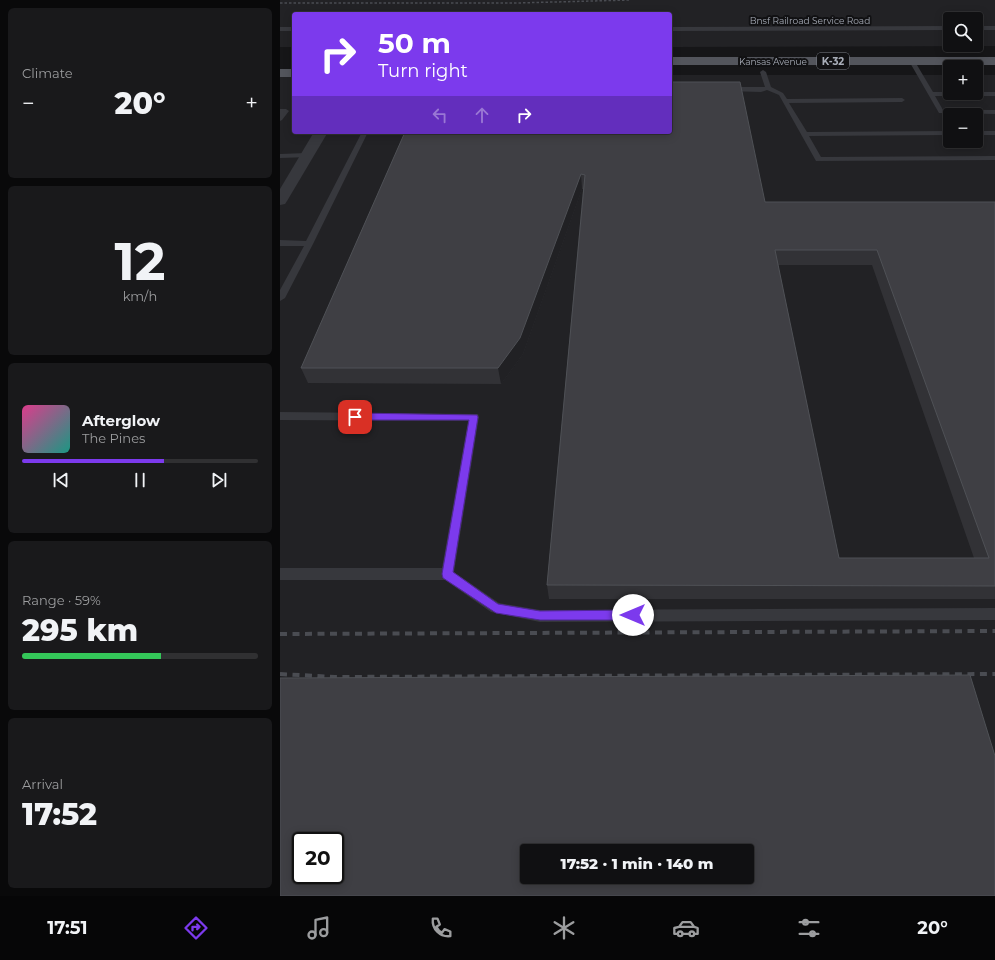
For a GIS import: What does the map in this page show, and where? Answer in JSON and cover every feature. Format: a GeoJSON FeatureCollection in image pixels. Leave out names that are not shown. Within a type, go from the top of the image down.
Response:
{"type":"FeatureCollection","features":[{"type":"Feature","properties":{"kind":"main road","name":"Kansas Avenue"},"geometry":{"type":"LineString","coordinates":[[672,61],[995,61]]}},
{"type":"Feature","properties":{"kind":"main road"},"geometry":{"type":"LineString","coordinates":[[280,62],[292,62]]}},
{"type":"Feature","properties":{"kind":"main road","name":"Kansas Avenue"},"geometry":{"type":"LineString","coordinates":[[672,72],[943,72]]}},
{"type":"Feature","properties":{"kind":"main road"},"geometry":{"type":"LineString","coordinates":[[983,72],[995,72]]}},
{"type":"Feature","properties":{"kind":"main road"},"geometry":{"type":"LineString","coordinates":[[280,73],[292,73]]}},
{"type":"Feature","properties":{"kind":"street"},"geometry":{"type":"LineString","coordinates":[[280,201],[319,134]]}},
{"type":"Feature","properties":{"kind":"lane","name":"Bnsf Railroad Service Road"},"geometry":{"type":"LineString","coordinates":[[672,29],[943,28]]}},
{"type":"Feature","properties":{"kind":"lane"},"geometry":{"type":"LineString","coordinates":[[983,28],[995,28]]}},
{"type":"Feature","properties":{"kind":"lane"},"geometry":{"type":"LineString","coordinates":[[280,29],[292,29]]}},
{"type":"Feature","properties":{"kind":"lane"},"geometry":{"type":"LineString","coordinates":[[912,61],[941,112],[995,112]]}},
{"type":"Feature","properties":{"kind":"lane"},"geometry":{"type":"LineString","coordinates":[[763,72],[768,88]]}},
{"type":"Feature","properties":{"kind":"lane"},"geometry":{"type":"LineString","coordinates":[[720,88],[750,90],[761,90],[768,88],[781,94],[819,159],[995,158]]}},
{"type":"Feature","properties":{"kind":"lane"},"geometry":{"type":"LineString","coordinates":[[930,94],[995,94]]}},
{"type":"Feature","properties":{"kind":"lane"},"geometry":{"type":"LineString","coordinates":[[786,101],[902,100]]}},
{"type":"Feature","properties":{"kind":"lane"},"geometry":{"type":"LineString","coordinates":[[280,111],[286,111],[280,119]]}},
{"type":"Feature","properties":{"kind":"lane"},"geometry":{"type":"LineString","coordinates":[[804,134],[943,133]]}},
{"type":"Feature","properties":{"kind":"lane"},"geometry":{"type":"LineString","coordinates":[[983,133],[995,133]]}},
{"type":"Feature","properties":{"kind":"lane"},"geometry":{"type":"LineString","coordinates":[[280,298],[309,244],[363,134]]}},
{"type":"Feature","properties":{"kind":"lane"},"geometry":{"type":"LineString","coordinates":[[280,156],[307,155]]}},
{"type":"Feature","properties":{"kind":"lane"},"geometry":{"type":"LineString","coordinates":[[280,243],[309,244]]}},
{"type":"Feature","properties":{"kind":"lane"},"geometry":{"type":"LineString","coordinates":[[280,416],[474,417],[447,574]]}},
{"type":"Feature","properties":{"kind":"lane"},"geometry":{"type":"LineString","coordinates":[[280,574],[447,574],[496,608],[540,616],[995,614]]}},
{"type":"Feature","properties":{"kind":"shaded area"},"geometry":{"type":"Polygon","coordinates":[[[280,0],[995,0],[995,46],[983,46],[983,12],[943,12],[943,46],[672,47],[672,12],[292,12],[292,47],[280,47],[280,0]]]}},
{"type":"Feature","properties":{"kind":"shaded area"},"geometry":{"type":"Polygon","coordinates":[[[672,75],[943,75],[943,100],[983,100],[983,75],[995,75],[995,896],[280,896],[280,76],[292,76],[292,134],[672,134],[672,75]]]}},
{"type":"Feature","properties":{"kind":"building"},"geometry":{"type":"Polygon","coordinates":[[[672,82],[740,82],[765,202],[995,202],[995,586],[547,585],[585,175],[581,174],[520,338],[498,368],[301,368],[404,134],[672,134],[672,82]],[[775,250],[839,558],[989,558],[877,250],[775,250]]]}},
{"type":"Feature","properties":{"kind":"building"},"geometry":{"type":"Polygon","coordinates":[[[970,675],[995,756],[995,896],[280,896],[280,678],[970,675]]]}},
{"type":"Feature","properties":{"kind":"railway"},"geometry":{"type":"LineString","coordinates":[[280,3],[517,3],[630,0]]}},
{"type":"Feature","properties":{"kind":"railway"},"geometry":{"type":"LineString","coordinates":[[280,634],[995,631]]}},
{"type":"Feature","properties":{"kind":"railway"},"geometry":{"type":"LineString","coordinates":[[280,674],[335,677],[995,674]]}},
{"type":"Feature","properties":{"kind":"route"},"geometry":{"type":"LineString","coordinates":[[355,417],[474,417],[447,574],[496,608],[540,616],[633,615]]}}]}
